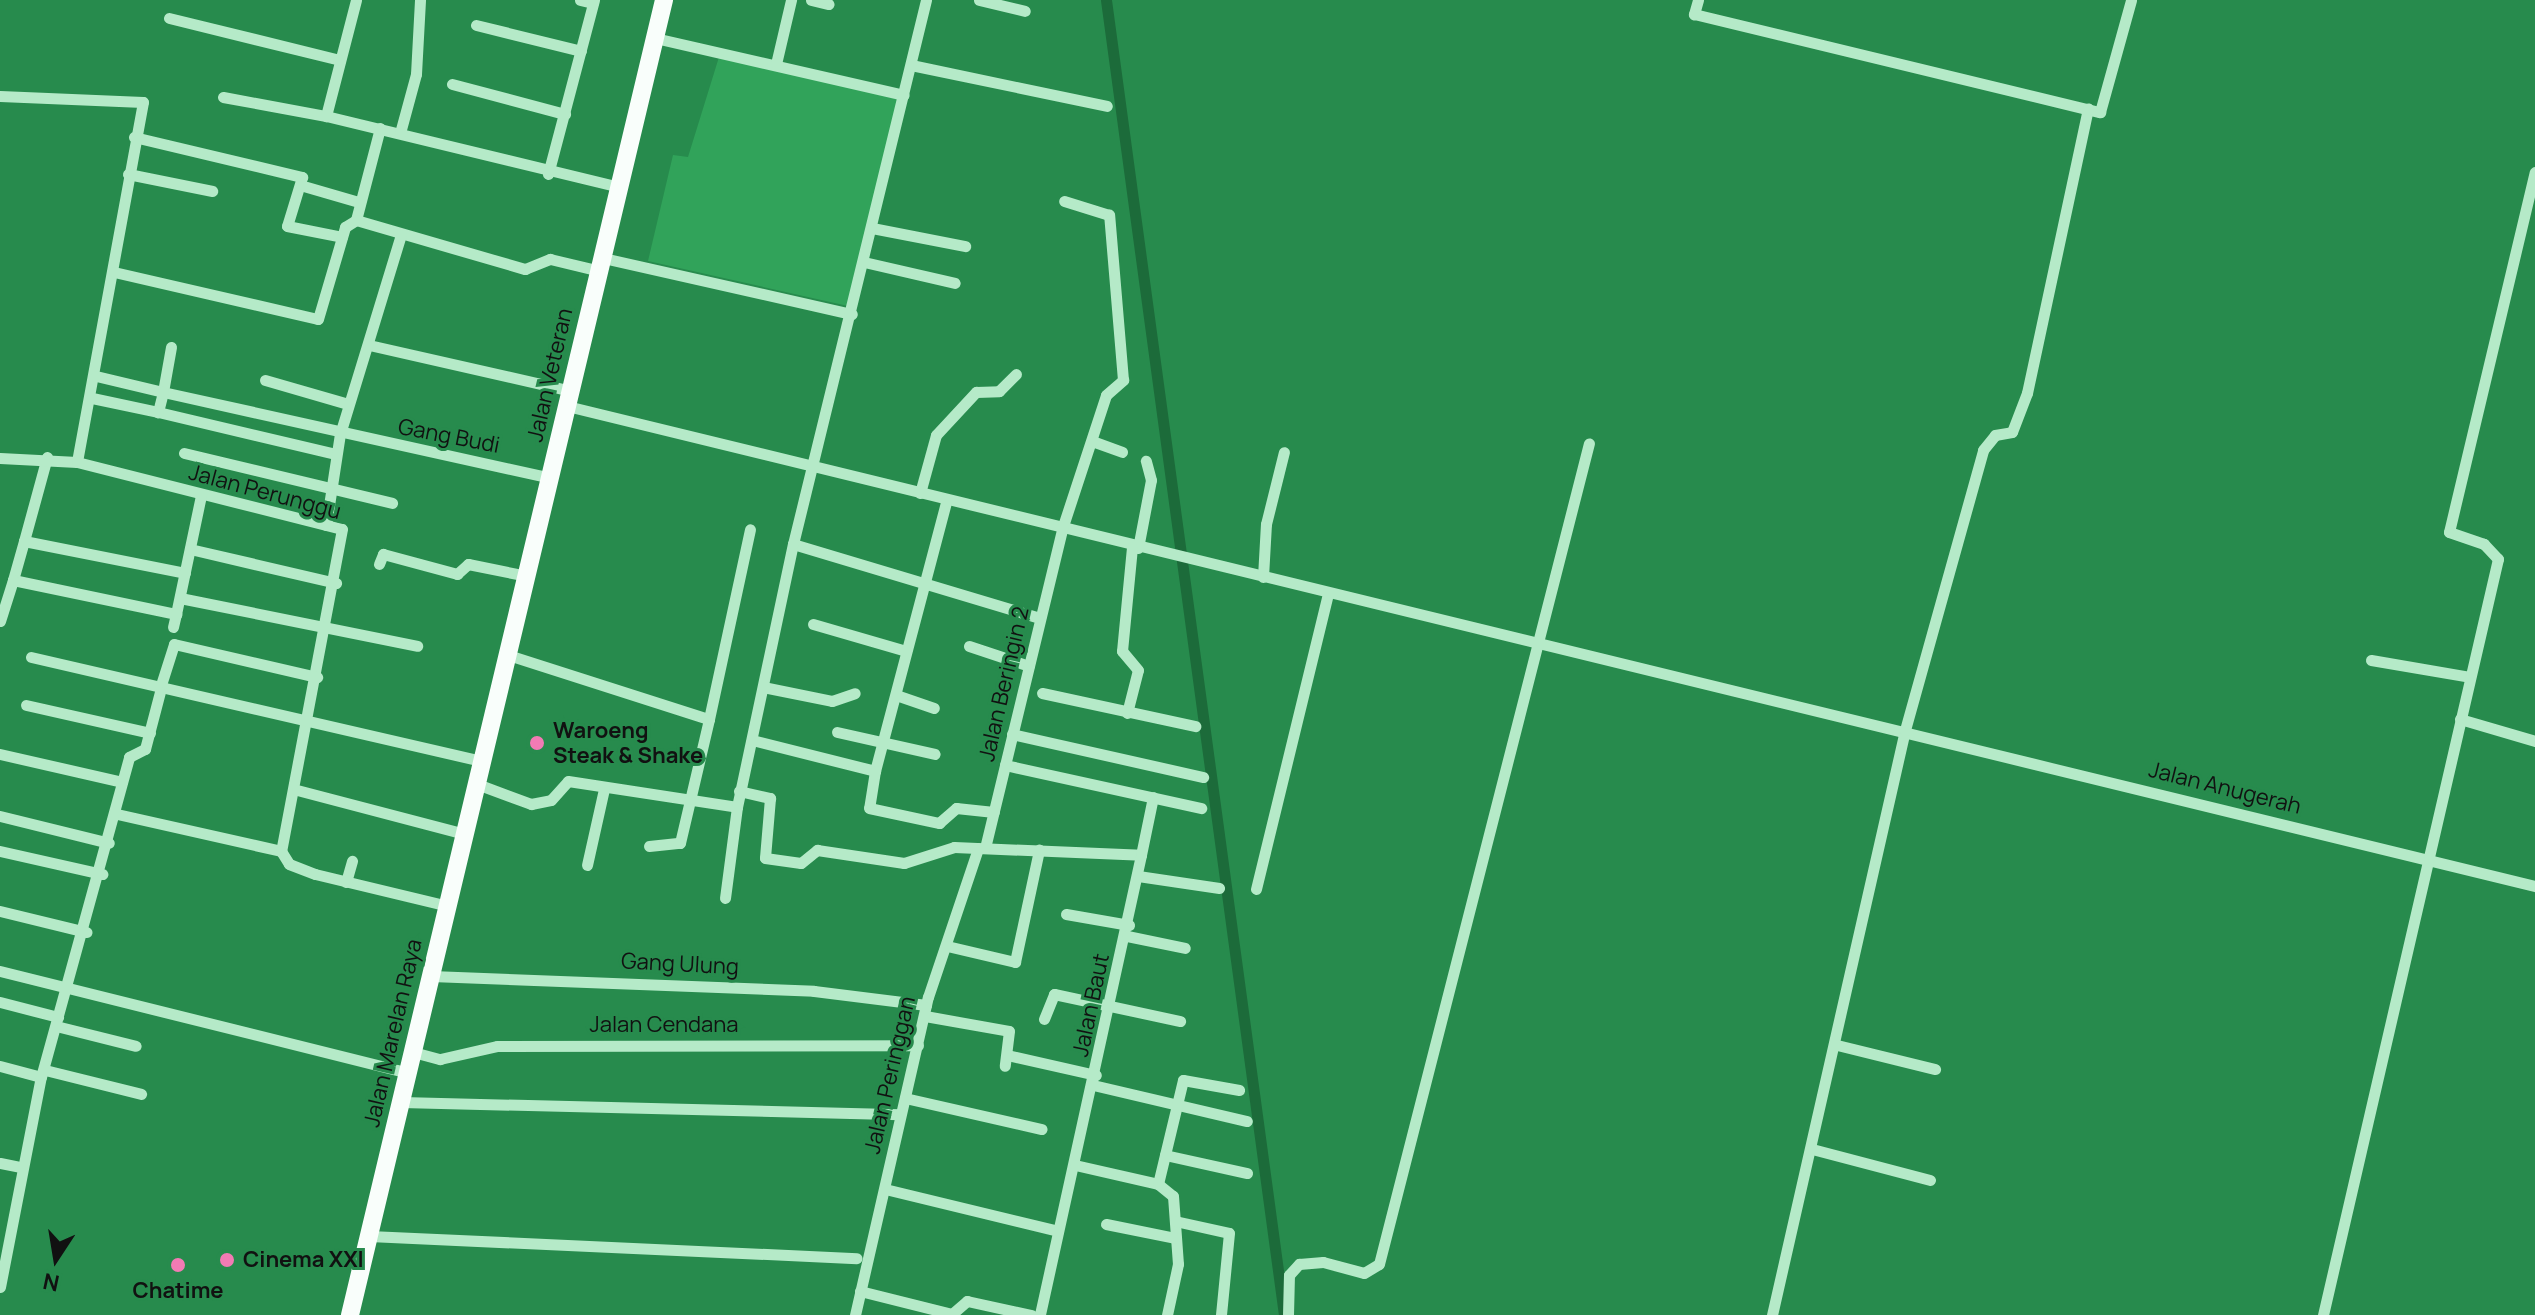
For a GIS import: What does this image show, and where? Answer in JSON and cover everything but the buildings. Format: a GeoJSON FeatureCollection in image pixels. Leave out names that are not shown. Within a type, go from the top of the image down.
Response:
{"type":"FeatureCollection","features":[{"type":"Feature","properties":{"kind":"main road","name":"Jalan Veteran"},"geometry":{"type":"LineString","coordinates":[[482,761],[664,0]]}},
{"type":"Feature","properties":{"kind":"main road","name":"Jalan Marelan Raya"},"geometry":{"type":"LineString","coordinates":[[350,1315],[482,761]]}},
{"type":"Feature","properties":{"kind":"street"},"geometry":{"type":"LineString","coordinates":[[326,116],[356,0]]}},
{"type":"Feature","properties":{"kind":"street"},"geometry":{"type":"LineString","coordinates":[[400,133],[416,74],[420,0]]}},
{"type":"Feature","properties":{"kind":"street"},"geometry":{"type":"LineString","coordinates":[[776,64],[791,0]]}},
{"type":"Feature","properties":{"kind":"street"},"geometry":{"type":"LineString","coordinates":[[811,0],[829,4]]}},
{"type":"Feature","properties":{"kind":"street"},"geometry":{"type":"LineString","coordinates":[[725,898],[739,791],[793,544],[852,314],[926,0]]}},
{"type":"Feature","properties":{"kind":"street"},"geometry":{"type":"LineString","coordinates":[[979,0],[1025,11]]}},
{"type":"Feature","properties":{"kind":"street"},"geometry":{"type":"LineString","coordinates":[[1698,0],[1694,14],[2100,112],[2131,0]]}},
{"type":"Feature","properties":{"kind":"street"},"geometry":{"type":"LineString","coordinates":[[548,174],[581,51],[589,1]]}},
{"type":"Feature","properties":{"kind":"street"},"geometry":{"type":"LineString","coordinates":[[169,18],[340,60]]}},
{"type":"Feature","properties":{"kind":"street"},"geometry":{"type":"LineString","coordinates":[[476,25],[581,51]]}},
{"type":"Feature","properties":{"kind":"street"},"geometry":{"type":"LineString","coordinates":[[655,38],[904,95]]}},
{"type":"Feature","properties":{"kind":"street"},"geometry":{"type":"LineString","coordinates":[[911,65],[1107,106]]}},
{"type":"Feature","properties":{"kind":"street"},"geometry":{"type":"LineString","coordinates":[[452,84],[565,114]]}},
{"type":"Feature","properties":{"kind":"street"},"geometry":{"type":"LineString","coordinates":[[0,96],[139,100],[114,272],[92,398],[77,462]]}},
{"type":"Feature","properties":{"kind":"street"},"geometry":{"type":"LineString","coordinates":[[223,97],[380,128],[548,174],[620,187]]}},
{"type":"Feature","properties":{"kind":"street"},"geometry":{"type":"LineString","coordinates":[[1772,1315],[1837,1045],[1905,730],[1983,450],[1995,435],[2012,432],[2027,393],[2088,108]]}},
{"type":"Feature","properties":{"kind":"street"},"geometry":{"type":"LineString","coordinates":[[114,272],[318,319],[342,237],[356,220],[380,128]]}},
{"type":"Feature","properties":{"kind":"street"},"geometry":{"type":"LineString","coordinates":[[134,137],[302,177],[287,226],[342,237]]}},
{"type":"Feature","properties":{"kind":"street"},"geometry":{"type":"LineString","coordinates":[[2323,1315],[2498,556],[2449,532],[2535,172]]}},
{"type":"Feature","properties":{"kind":"street"},"geometry":{"type":"LineString","coordinates":[[128,174],[212,191]]}},
{"type":"Feature","properties":{"kind":"street"},"geometry":{"type":"LineString","coordinates":[[300,185],[359,202]]}},
{"type":"Feature","properties":{"kind":"street","name":"Jalan Beringin 2"},"geometry":{"type":"LineString","coordinates":[[981,848],[994,812],[1062,529],[1106,395],[1123,380],[1109,215],[1064,201]]}},
{"type":"Feature","properties":{"kind":"street"},"geometry":{"type":"LineString","coordinates":[[356,220],[525,269],[550,259],[601,265],[852,314]]}},
{"type":"Feature","properties":{"kind":"street"},"geometry":{"type":"LineString","coordinates":[[872,228],[965,246]]}},
{"type":"Feature","properties":{"kind":"street"},"geometry":{"type":"LineString","coordinates":[[326,525],[340,434],[401,235]]}},
{"type":"Feature","properties":{"kind":"street"},"geometry":{"type":"LineString","coordinates":[[864,262],[955,283]]}},
{"type":"Feature","properties":{"kind":"street","name":"Jalan Anugerah"},"geometry":{"type":"LineString","coordinates":[[369,345],[569,398],[813,469],[1905,730],[2535,886]]}},
{"type":"Feature","properties":{"kind":"street"},"geometry":{"type":"LineString","coordinates":[[158,412],[171,347]]}},
{"type":"Feature","properties":{"kind":"street"},"geometry":{"type":"LineString","coordinates":[[920,493],[936,435],[976,392],[999,391],[1016,374]]}},
{"type":"Feature","properties":{"kind":"street","name":"Gang Budi"},"geometry":{"type":"LineString","coordinates":[[96,376],[340,434],[550,478]]}},
{"type":"Feature","properties":{"kind":"street"},"geometry":{"type":"LineString","coordinates":[[265,380],[348,404]]}},
{"type":"Feature","properties":{"kind":"street"},"geometry":{"type":"LineString","coordinates":[[92,398],[335,454]]}},
{"type":"Feature","properties":{"kind":"street"},"geometry":{"type":"LineString","coordinates":[[1092,441],[1122,452]]}},
{"type":"Feature","properties":{"kind":"street"},"geometry":{"type":"LineString","coordinates":[[1288,1315],[1289,1275],[1299,1264],[1364,1273],[1379,1264],[1589,443]]}},
{"type":"Feature","properties":{"kind":"street"},"geometry":{"type":"LineString","coordinates":[[1263,577],[1266,524],[1284,452]]}},
{"type":"Feature","properties":{"kind":"street"},"geometry":{"type":"LineString","coordinates":[[184,453],[392,503]]}},
{"type":"Feature","properties":{"kind":"street"},"geometry":{"type":"LineString","coordinates":[[0,621],[47,457]]}},
{"type":"Feature","properties":{"kind":"street","name":"Jalan Perunggu"},"geometry":{"type":"LineString","coordinates":[[1,462],[47,457],[77,462],[326,525],[344,533],[297,790],[281,851]]}},
{"type":"Feature","properties":{"kind":"street"},"geometry":{"type":"LineString","coordinates":[[1127,713],[1138,673],[1122,651],[1135,548],[1150,486],[1146,461]]}},
{"type":"Feature","properties":{"kind":"street"},"geometry":{"type":"LineString","coordinates":[[173,627],[201,495]]}},
{"type":"Feature","properties":{"kind":"street"},"geometry":{"type":"LineString","coordinates":[[947,499],[867,804],[877,810],[939,823],[956,808],[994,812]]}},
{"type":"Feature","properties":{"kind":"street"},"geometry":{"type":"LineString","coordinates":[[649,846],[680,843],[750,529]]}},
{"type":"Feature","properties":{"kind":"street"},"geometry":{"type":"LineString","coordinates":[[24,541],[185,573]]}},
{"type":"Feature","properties":{"kind":"street"},"geometry":{"type":"LineString","coordinates":[[793,544],[1040,618]]}},
{"type":"Feature","properties":{"kind":"street"},"geometry":{"type":"LineString","coordinates":[[190,549],[336,583]]}},
{"type":"Feature","properties":{"kind":"street"},"geometry":{"type":"LineString","coordinates":[[379,564],[383,554],[457,574],[468,564],[527,576]]}},
{"type":"Feature","properties":{"kind":"street"},"geometry":{"type":"LineString","coordinates":[[13,580],[176,614]]}},
{"type":"Feature","properties":{"kind":"street"},"geometry":{"type":"LineString","coordinates":[[1256,889],[1328,593]]}},
{"type":"Feature","properties":{"kind":"street"},"geometry":{"type":"LineString","coordinates":[[180,598],[325,632],[417,646]]}},
{"type":"Feature","properties":{"kind":"street"},"geometry":{"type":"LineString","coordinates":[[813,624],[906,651]]}},
{"type":"Feature","properties":{"kind":"street"},"geometry":{"type":"LineString","coordinates":[[0,1287],[4,1242],[20,1167],[66,986],[86,932],[102,874],[129,757],[143,752],[174,644],[317,677]]}},
{"type":"Feature","properties":{"kind":"street"},"geometry":{"type":"LineString","coordinates":[[969,646],[1029,666]]}},
{"type":"Feature","properties":{"kind":"street"},"geometry":{"type":"LineString","coordinates":[[508,655],[709,719]]}},
{"type":"Feature","properties":{"kind":"street"},"geometry":{"type":"LineString","coordinates":[[31,657],[309,725],[482,761]]}},
{"type":"Feature","properties":{"kind":"street"},"geometry":{"type":"LineString","coordinates":[[2371,660],[2470,677]]}},
{"type":"Feature","properties":{"kind":"street"},"geometry":{"type":"LineString","coordinates":[[763,687],[832,701],[855,693]]}},
{"type":"Feature","properties":{"kind":"street"},"geometry":{"type":"LineString","coordinates":[[1042,693],[1195,726]]}},
{"type":"Feature","properties":{"kind":"street"},"geometry":{"type":"LineString","coordinates":[[896,695],[934,708]]}},
{"type":"Feature","properties":{"kind":"street"},"geometry":{"type":"LineString","coordinates":[[26,705],[150,733]]}},
{"type":"Feature","properties":{"kind":"street"},"geometry":{"type":"LineString","coordinates":[[2460,719],[2535,741]]}},
{"type":"Feature","properties":{"kind":"street"},"geometry":{"type":"LineString","coordinates":[[837,732],[935,754]]}},
{"type":"Feature","properties":{"kind":"street"},"geometry":{"type":"LineString","coordinates":[[1012,734],[1203,777]]}},
{"type":"Feature","properties":{"kind":"street"},"geometry":{"type":"LineString","coordinates":[[752,740],[875,771]]}},
{"type":"Feature","properties":{"kind":"street"},"geometry":{"type":"LineString","coordinates":[[0,754],[122,782]]}},
{"type":"Feature","properties":{"kind":"street"},"geometry":{"type":"LineString","coordinates":[[1005,765],[1201,808]]}},
{"type":"Feature","properties":{"kind":"street"},"geometry":{"type":"LineString","coordinates":[[477,784],[531,804],[551,800],[568,781],[691,803],[737,807]]}},
{"type":"Feature","properties":{"kind":"street"},"geometry":{"type":"LineString","coordinates":[[587,865],[604,789]]}},
{"type":"Feature","properties":{"kind":"street"},"geometry":{"type":"LineString","coordinates":[[297,790],[465,834]]}},
{"type":"Feature","properties":{"kind":"street"},"geometry":{"type":"LineString","coordinates":[[739,791],[770,798],[765,858],[801,863],[817,850],[904,863],[938,849],[981,848],[1141,855]]}},
{"type":"Feature","properties":{"kind":"street","name":"Jalan Baut"},"geometry":{"type":"LineString","coordinates":[[1040,1315],[1128,931],[1153,797]]}},
{"type":"Feature","properties":{"kind":"street"},"geometry":{"type":"LineString","coordinates":[[117,814],[281,851],[291,865],[346,882],[448,906]]}},
{"type":"Feature","properties":{"kind":"street"},"geometry":{"type":"LineString","coordinates":[[0,816],[109,843]]}},
{"type":"Feature","properties":{"kind":"street","name":"Jalan Peringgan"},"geometry":{"type":"LineString","coordinates":[[855,1315],[926,1011],[981,848]]}},
{"type":"Feature","properties":{"kind":"street"},"geometry":{"type":"LineString","coordinates":[[947,946],[1015,962],[1039,850]]}},
{"type":"Feature","properties":{"kind":"street"},"geometry":{"type":"LineString","coordinates":[[0,851],[102,874]]}},
{"type":"Feature","properties":{"kind":"street"},"geometry":{"type":"LineString","coordinates":[[346,882],[352,861]]}},
{"type":"Feature","properties":{"kind":"street"},"geometry":{"type":"LineString","coordinates":[[1138,876],[1219,888]]}},
{"type":"Feature","properties":{"kind":"street"},"geometry":{"type":"LineString","coordinates":[[0,911],[86,932]]}},
{"type":"Feature","properties":{"kind":"street"},"geometry":{"type":"LineString","coordinates":[[1066,914],[1185,948]]}},
{"type":"Feature","properties":{"kind":"street"},"geometry":{"type":"LineString","coordinates":[[0,971],[408,1073]]}},
{"type":"Feature","properties":{"kind":"street","name":"Gang Ulung"},"geometry":{"type":"LineString","coordinates":[[431,976],[814,991],[926,1011],[1009,1031],[1006,1060],[1095,1080]]}},
{"type":"Feature","properties":{"kind":"street"},"geometry":{"type":"LineString","coordinates":[[1044,1019],[1054,994],[1180,1021]]}},
{"type":"Feature","properties":{"kind":"street"},"geometry":{"type":"LineString","coordinates":[[0,1002],[136,1046]]}},
{"type":"Feature","properties":{"kind":"street","name":"Jalan Cendana"},"geometry":{"type":"LineString","coordinates":[[413,1052],[440,1059],[541,1045],[918,1045]]}},
{"type":"Feature","properties":{"kind":"street"},"geometry":{"type":"LineString","coordinates":[[1837,1045],[1935,1069]]}},
{"type":"Feature","properties":{"kind":"street"},"geometry":{"type":"LineString","coordinates":[[0,1066],[141,1094]]}},
{"type":"Feature","properties":{"kind":"street"},"geometry":{"type":"LineString","coordinates":[[1095,1080],[1247,1121]]}},
{"type":"Feature","properties":{"kind":"street"},"geometry":{"type":"LineString","coordinates":[[1158,1184],[1183,1080],[1239,1090]]}},
{"type":"Feature","properties":{"kind":"street"},"geometry":{"type":"LineString","coordinates":[[905,1098],[1042,1129]]}},
{"type":"Feature","properties":{"kind":"street"},"geometry":{"type":"LineString","coordinates":[[401,1102],[900,1114]]}},
{"type":"Feature","properties":{"kind":"street"},"geometry":{"type":"LineString","coordinates":[[1812,1149],[1930,1180]]}},
{"type":"Feature","properties":{"kind":"street"},"geometry":{"type":"LineString","coordinates":[[1165,1155],[1247,1173]]}},
{"type":"Feature","properties":{"kind":"street"},"geometry":{"type":"LineString","coordinates":[[0,1163],[20,1167]]}},
{"type":"Feature","properties":{"kind":"street"},"geometry":{"type":"LineString","coordinates":[[1075,1165],[1158,1184],[1173,1196],[1175,1238],[1167,1315]]}},
{"type":"Feature","properties":{"kind":"street"},"geometry":{"type":"LineString","coordinates":[[885,1189],[1058,1231]]}},
{"type":"Feature","properties":{"kind":"street"},"geometry":{"type":"LineString","coordinates":[[1175,1221],[1229,1233],[1221,1315]]}},
{"type":"Feature","properties":{"kind":"street"},"geometry":{"type":"LineString","coordinates":[[1106,1224],[1175,1238]]}},
{"type":"Feature","properties":{"kind":"street"},"geometry":{"type":"LineString","coordinates":[[369,1236],[857,1258]]}},
{"type":"Feature","properties":{"kind":"street"},"geometry":{"type":"LineString","coordinates":[[860,1291],[952,1314],[967,1301],[1031,1315]]}},
{"type":"Feature","properties":{"kind":"green space"},"geometry":{"type":"Polygon","coordinates":[[[719,57],[899,98],[848,306],[648,261],[673,155],[688,157],[719,57]]]}},
{"type":"Feature","properties":{"kind":"waterway"},"geometry":{"type":"LineString","coordinates":[[1106,0],[1284,1315]]}},
{"type":"Feature","properties":{"kind":"place","name":"Waroeng Steak & Shake"},"geometry":{"type":"Point","coordinates":[537,743]}},
{"type":"Feature","properties":{"kind":"place","name":"Cinema XXI"},"geometry":{"type":"Point","coordinates":[227,1260]}},
{"type":"Feature","properties":{"kind":"place","name":"Chatime"},"geometry":{"type":"Point","coordinates":[178,1265]}}]}
